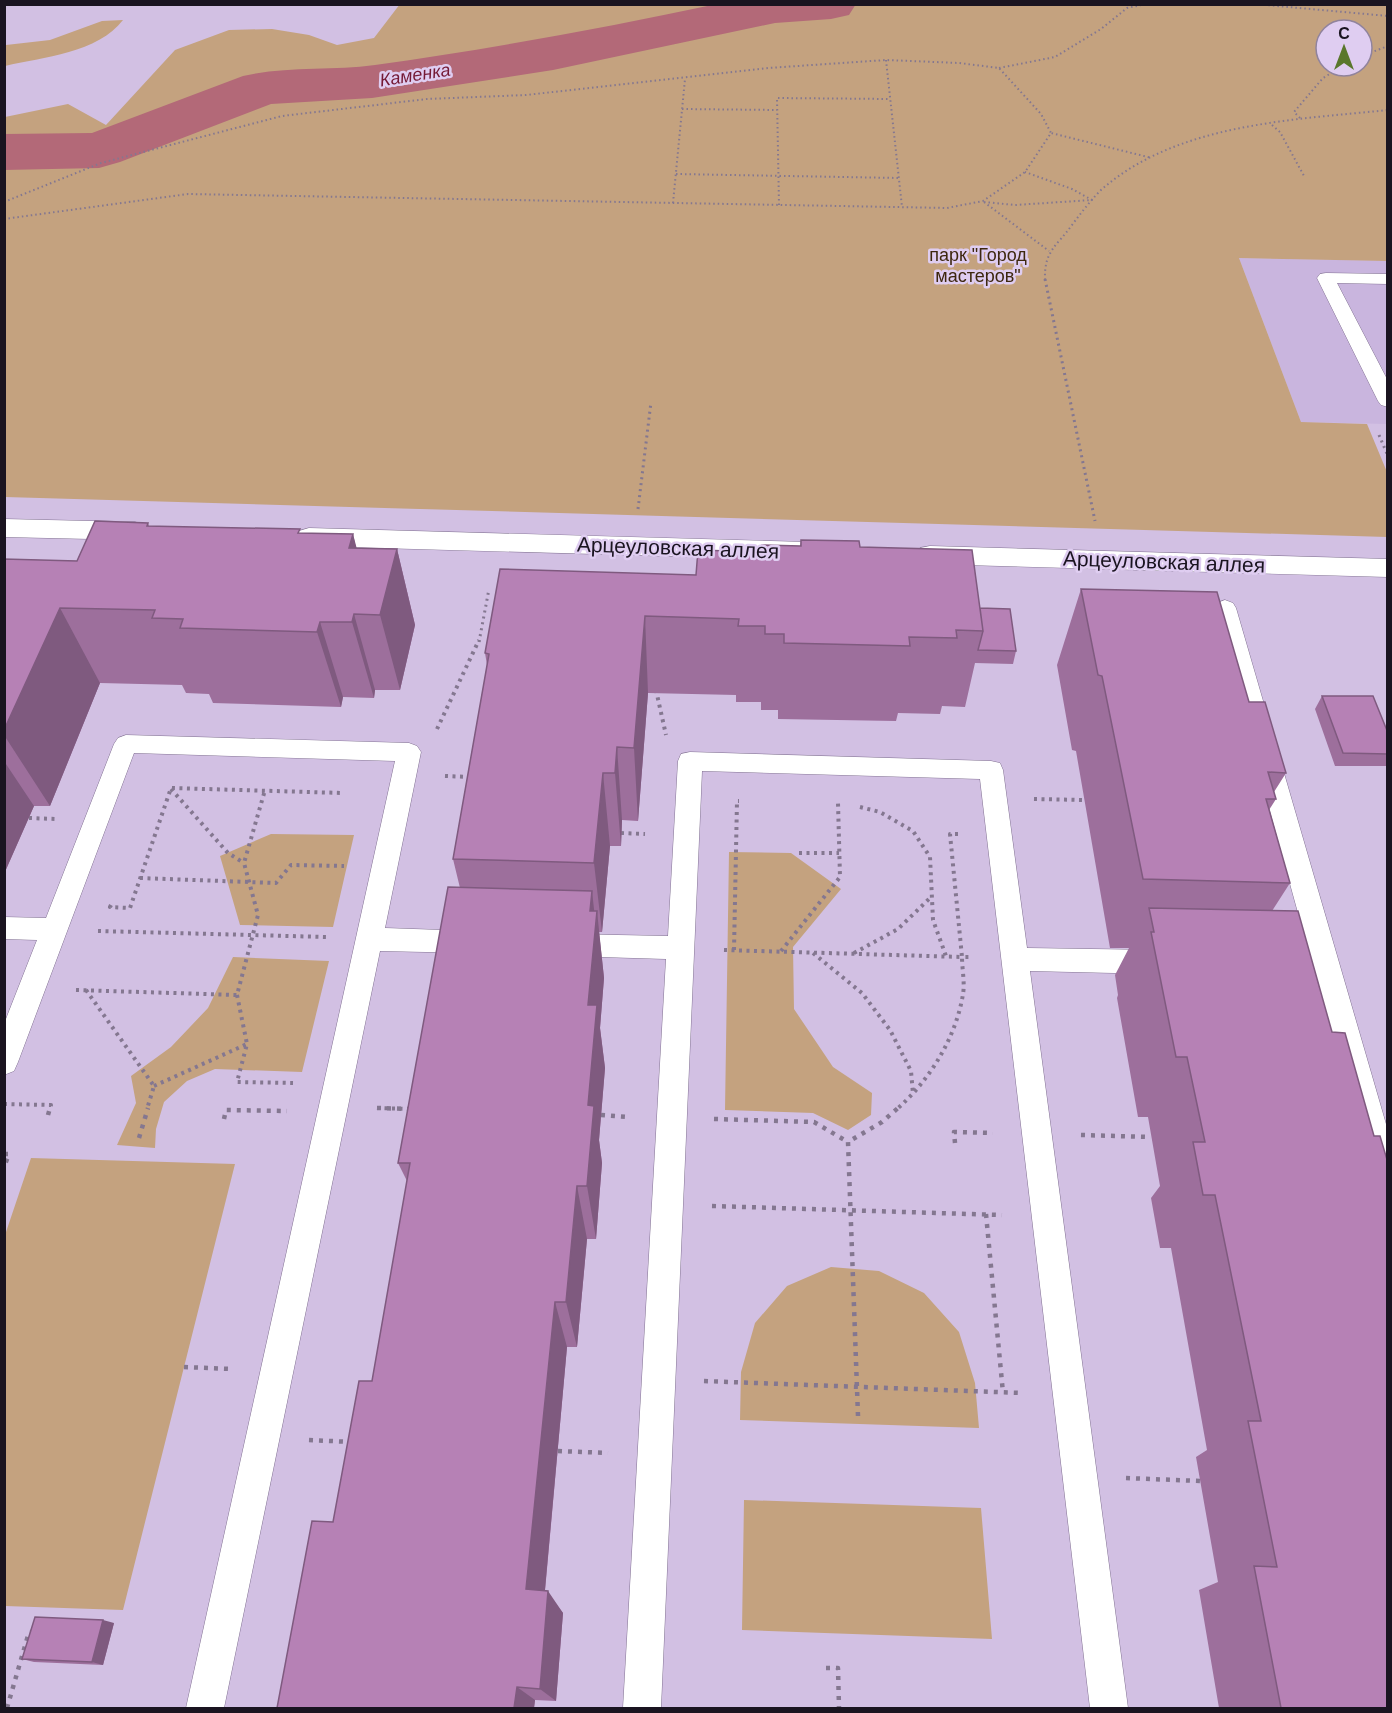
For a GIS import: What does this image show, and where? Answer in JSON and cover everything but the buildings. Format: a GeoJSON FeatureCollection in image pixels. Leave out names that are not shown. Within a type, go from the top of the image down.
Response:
{"type":"FeatureCollection","features":[{"type":"Feature","properties":{"kind":"street"},"geometry":{"type":"LineString","coordinates":[[4,528],[156,532]]}},
{"type":"Feature","properties":{"kind":"street","name":"Арцеуловская аллея"},"geometry":{"type":"LineString","coordinates":[[286,536],[830,552]]}},
{"type":"Feature","properties":{"kind":"street","name":"Арцеуловская аллея"},"geometry":{"type":"LineString","coordinates":[[901,554],[1388,568]]}},
{"type":"Feature","properties":{"kind":"lane"},"geometry":{"type":"LineString","coordinates":[[1388,279],[1326,278],[1388,401]]}},
{"type":"Feature","properties":{"kind":"lane"},"geometry":{"type":"LineString","coordinates":[[1225,608],[1315,967],[1377,1108],[1388,1185]]}},
{"type":"Feature","properties":{"kind":"lane"},"geometry":{"type":"LineString","coordinates":[[4,1062],[126,744],[409,752],[205,1708]]}},
{"type":"Feature","properties":{"kind":"lane"},"geometry":{"type":"LineString","coordinates":[[642,1708],[690,761],[991,770],[1109,1708]]}},
{"type":"Feature","properties":{"kind":"lane"},"geometry":{"type":"LineString","coordinates":[[4,928],[55,930]]}},
{"type":"Feature","properties":{"kind":"lane"},"geometry":{"type":"LineString","coordinates":[[369,939],[500,943]]}},
{"type":"Feature","properties":{"kind":"lane"},"geometry":{"type":"LineString","coordinates":[[548,944],[681,948]]}},
{"type":"Feature","properties":{"kind":"lane"},"geometry":{"type":"LineString","coordinates":[[1015,958],[1178,963]]}},
{"type":"Feature","properties":{"kind":"path"},"geometry":{"type":"LineString","coordinates":[[1130,4],[1138,6]]}},
{"type":"Feature","properties":{"kind":"path"},"geometry":{"type":"LineString","coordinates":[[4,202],[101,163],[282,116],[428,99],[526,95],[768,68],[886,60],[958,63],[999,68],[1055,57],[1101,29],[1127,8],[1146,4]]}},
{"type":"Feature","properties":{"kind":"path"},"geometry":{"type":"LineString","coordinates":[[1255,4],[1307,6],[1388,16]]}},
{"type":"Feature","properties":{"kind":"path"},"geometry":{"type":"LineString","coordinates":[[886,60],[903,207]]}},
{"type":"Feature","properties":{"kind":"path"},"geometry":{"type":"LineString","coordinates":[[999,68],[1041,114],[1051,133],[1152,158]]}},
{"type":"Feature","properties":{"kind":"path"},"geometry":{"type":"LineString","coordinates":[[1300,119],[1294,112],[1323,78]]}},
{"type":"Feature","properties":{"kind":"path"},"geometry":{"type":"LineString","coordinates":[[673,203],[685,79]]}},
{"type":"Feature","properties":{"kind":"path"},"geometry":{"type":"LineString","coordinates":[[779,205],[777,98],[890,99]]}},
{"type":"Feature","properties":{"kind":"path"},"geometry":{"type":"LineString","coordinates":[[682,109],[777,110]]}},
{"type":"Feature","properties":{"kind":"path"},"geometry":{"type":"LineString","coordinates":[[1103,560],[1045,278],[1049,250],[1064,238],[1092,200],[1122,175],[1152,158],[1208,137],[1300,119],[1388,110]]}},
{"type":"Feature","properties":{"kind":"path"},"geometry":{"type":"LineString","coordinates":[[1271,125],[1280,132],[1304,176]]}},
{"type":"Feature","properties":{"kind":"path"},"geometry":{"type":"LineString","coordinates":[[983,201],[1024,172],[1051,133]]}},
{"type":"Feature","properties":{"kind":"path"},"geometry":{"type":"LineString","coordinates":[[1024,172],[1072,189],[1092,200]]}},
{"type":"Feature","properties":{"kind":"path"},"geometry":{"type":"LineString","coordinates":[[676,174],[899,178]]}},
{"type":"Feature","properties":{"kind":"path"},"geometry":{"type":"LineString","coordinates":[[4,219],[188,194],[947,208],[983,201],[1015,205],[1092,200]]}},
{"type":"Feature","properties":{"kind":"path"},"geometry":{"type":"LineString","coordinates":[[983,201],[1049,250]]}},
{"type":"Feature","properties":{"kind":"path"},"geometry":{"type":"LineString","coordinates":[[638,511],[651,402]]}},
{"type":"Feature","properties":{"kind":"path"},"geometry":{"type":"LineString","coordinates":[[1376,429],[1388,456]]}},
{"type":"Feature","properties":{"kind":"path"},"geometry":{"type":"LineString","coordinates":[[434,735],[478,645],[483,629],[489,589]]}},
{"type":"Feature","properties":{"kind":"path"},"geometry":{"type":"LineString","coordinates":[[654,682],[666,736]]}},
{"type":"Feature","properties":{"kind":"path"},"geometry":{"type":"LineString","coordinates":[[437,776],[472,777]]}},
{"type":"Feature","properties":{"kind":"path"},"geometry":{"type":"LineString","coordinates":[[267,784],[244,863],[258,915],[237,995],[247,1044],[237,1082],[284,1083]]}},
{"type":"Feature","properties":{"kind":"path"},"geometry":{"type":"LineString","coordinates":[[171,788],[343,793]]}},
{"type":"Feature","properties":{"kind":"path"},"geometry":{"type":"LineString","coordinates":[[171,788],[228,853],[244,863]]}},
{"type":"Feature","properties":{"kind":"path"},"geometry":{"type":"LineString","coordinates":[[130,908],[171,788]]}},
{"type":"Feature","properties":{"kind":"path"},"geometry":{"type":"LineString","coordinates":[[781,951],[840,877],[838,797]]}},
{"type":"Feature","properties":{"kind":"path"},"geometry":{"type":"LineString","coordinates":[[1025,799],[1084,800]]}},
{"type":"Feature","properties":{"kind":"path"},"geometry":{"type":"LineString","coordinates":[[734,950],[737,801],[748,801]]}},
{"type":"Feature","properties":{"kind":"path"},"geometry":{"type":"LineString","coordinates":[[827,803],[848,805]]}},
{"type":"Feature","properties":{"kind":"path"},"geometry":{"type":"LineString","coordinates":[[858,807],[880,812],[913,831],[930,857],[933,920],[946,956]]}},
{"type":"Feature","properties":{"kind":"path"},"geometry":{"type":"LineString","coordinates":[[799,853],[840,854]]}},
{"type":"Feature","properties":{"kind":"path"},"geometry":{"type":"LineString","coordinates":[[140,878],[276,883],[291,865],[347,867]]}},
{"type":"Feature","properties":{"kind":"path"},"geometry":{"type":"LineString","coordinates":[[854,954],[898,929],[931,898]]}},
{"type":"Feature","properties":{"kind":"path"},"geometry":{"type":"LineString","coordinates":[[55,930],[369,939]]}},
{"type":"Feature","properties":{"kind":"path"},"geometry":{"type":"LineString","coordinates":[[727,950],[962,957],[963,994],[945,1051],[913,1095],[882,1122],[848,1142]]}},
{"type":"Feature","properties":{"kind":"path"},"geometry":{"type":"LineString","coordinates":[[812,952],[862,993],[890,1030],[911,1071],[913,1095]]}},
{"type":"Feature","properties":{"kind":"path"},"geometry":{"type":"LineString","coordinates":[[74,990],[237,995]]}},
{"type":"Feature","properties":{"kind":"path"},"geometry":{"type":"LineString","coordinates":[[86,990],[154,1086]]}},
{"type":"Feature","properties":{"kind":"path"},"geometry":{"type":"LineString","coordinates":[[139,1138],[154,1086],[247,1044]]}},
{"type":"Feature","properties":{"kind":"path"},"geometry":{"type":"LineString","coordinates":[[4,1104],[51,1105],[48,1114]]}},
{"type":"Feature","properties":{"kind":"path"},"geometry":{"type":"LineString","coordinates":[[371,1107],[417,1109]]}},
{"type":"Feature","properties":{"kind":"path"},"geometry":{"type":"LineString","coordinates":[[224,1119],[226,1110],[298,1112]]}},
{"type":"Feature","properties":{"kind":"path"},"geometry":{"type":"LineString","coordinates":[[723,1119],[814,1122],[848,1142]]}},
{"type":"Feature","properties":{"kind":"path"},"geometry":{"type":"LineString","coordinates":[[848,1142],[858,1416]]}},
{"type":"Feature","properties":{"kind":"path"},"geometry":{"type":"LineString","coordinates":[[4,1154],[9,1154],[4,1167]]}},
{"type":"Feature","properties":{"kind":"path"},"geometry":{"type":"LineString","coordinates":[[668,1204],[1047,1216]]}},
{"type":"Feature","properties":{"kind":"path"},"geometry":{"type":"LineString","coordinates":[[986,1214],[1003,1393]]}},
{"type":"Feature","properties":{"kind":"path"},"geometry":{"type":"LineString","coordinates":[[184,1367],[219,1369]]}},
{"type":"Feature","properties":{"kind":"path"},"geometry":{"type":"LineString","coordinates":[[713,1382],[1023,1393]]}},
{"type":"Feature","properties":{"kind":"path"},"geometry":{"type":"LineString","coordinates":[[304,1440],[363,1442]]}},
{"type":"Feature","properties":{"kind":"path"},"geometry":{"type":"LineString","coordinates":[[558,1451],[613,1453]]}},
{"type":"Feature","properties":{"kind":"path"},"geometry":{"type":"LineString","coordinates":[[1118,1477],[1200,1481]]}},
{"type":"Feature","properties":{"kind":"path"},"geometry":{"type":"LineString","coordinates":[[7,1708],[29,1632],[43,1633]]}},
{"type":"Feature","properties":{"kind":"path"},"geometry":{"type":"LineString","coordinates":[[826,1668],[838,1668],[839,1708]]}},
{"type":"Feature","properties":{"kind":"shaded area"},"geometry":{"type":"Polygon","coordinates":[[[1239,258],[1387,261],[1387,424],[1301,422],[1239,258]]]}},
{"type":"Feature","properties":{"kind":"green space","name":"парк \"Город мастеров\""},"geometry":{"type":"Polygon","coordinates":[[[400,4],[1387,5],[1387,261],[1239,258],[1301,422],[1367,424],[1387,472],[1387,537],[5,497],[5,117],[68,104],[106,125],[175,50],[229,30],[272,29],[309,35],[337,45],[374,38],[400,4]]]}},
{"type":"Feature","properties":{"kind":"green space"},"geometry":{"type":"Polygon","coordinates":[[[123,20],[112,31],[85,47],[5,66],[6,45],[50,40],[102,21],[123,20]]]}},
{"type":"Feature","properties":{"kind":"green space"},"geometry":{"type":"Polygon","coordinates":[[[271,834],[354,835],[333,927],[240,925],[220,856],[271,834]]]}},
{"type":"Feature","properties":{"kind":"green space"},"geometry":{"type":"Polygon","coordinates":[[[729,852],[791,853],[841,889],[793,947],[794,1009],[833,1067],[872,1093],[871,1115],[848,1130],[813,1113],[725,1110],[729,852]]]}},
{"type":"Feature","properties":{"kind":"green space"},"geometry":{"type":"Polygon","coordinates":[[[233,957],[329,961],[302,1072],[215,1069],[187,1081],[164,1102],[156,1129],[155,1148],[117,1145],[136,1103],[131,1076],[171,1047],[208,1008],[233,957]]]}},
{"type":"Feature","properties":{"kind":"green space"},"geometry":{"type":"Polygon","coordinates":[[[31,1158],[235,1164],[123,1610],[5,1606],[5,1235],[31,1158]]]}},
{"type":"Feature","properties":{"kind":"green space"},"geometry":{"type":"Polygon","coordinates":[[[831,1267],[879,1271],[924,1293],[959,1332],[975,1383],[979,1428],[740,1420],[741,1372],[755,1323],[787,1286],[831,1267]]]}},
{"type":"Feature","properties":{"kind":"green space"},"geometry":{"type":"Polygon","coordinates":[[[744,1500],[981,1508],[992,1639],[742,1630],[744,1500]]]}},
{"type":"Feature","properties":{"kind":"waterway","name":"Каменка"},"geometry":{"type":"LineString","coordinates":[[4,152],[99,150],[263,88],[372,82],[553,54],[775,8],[831,4]]}}]}
